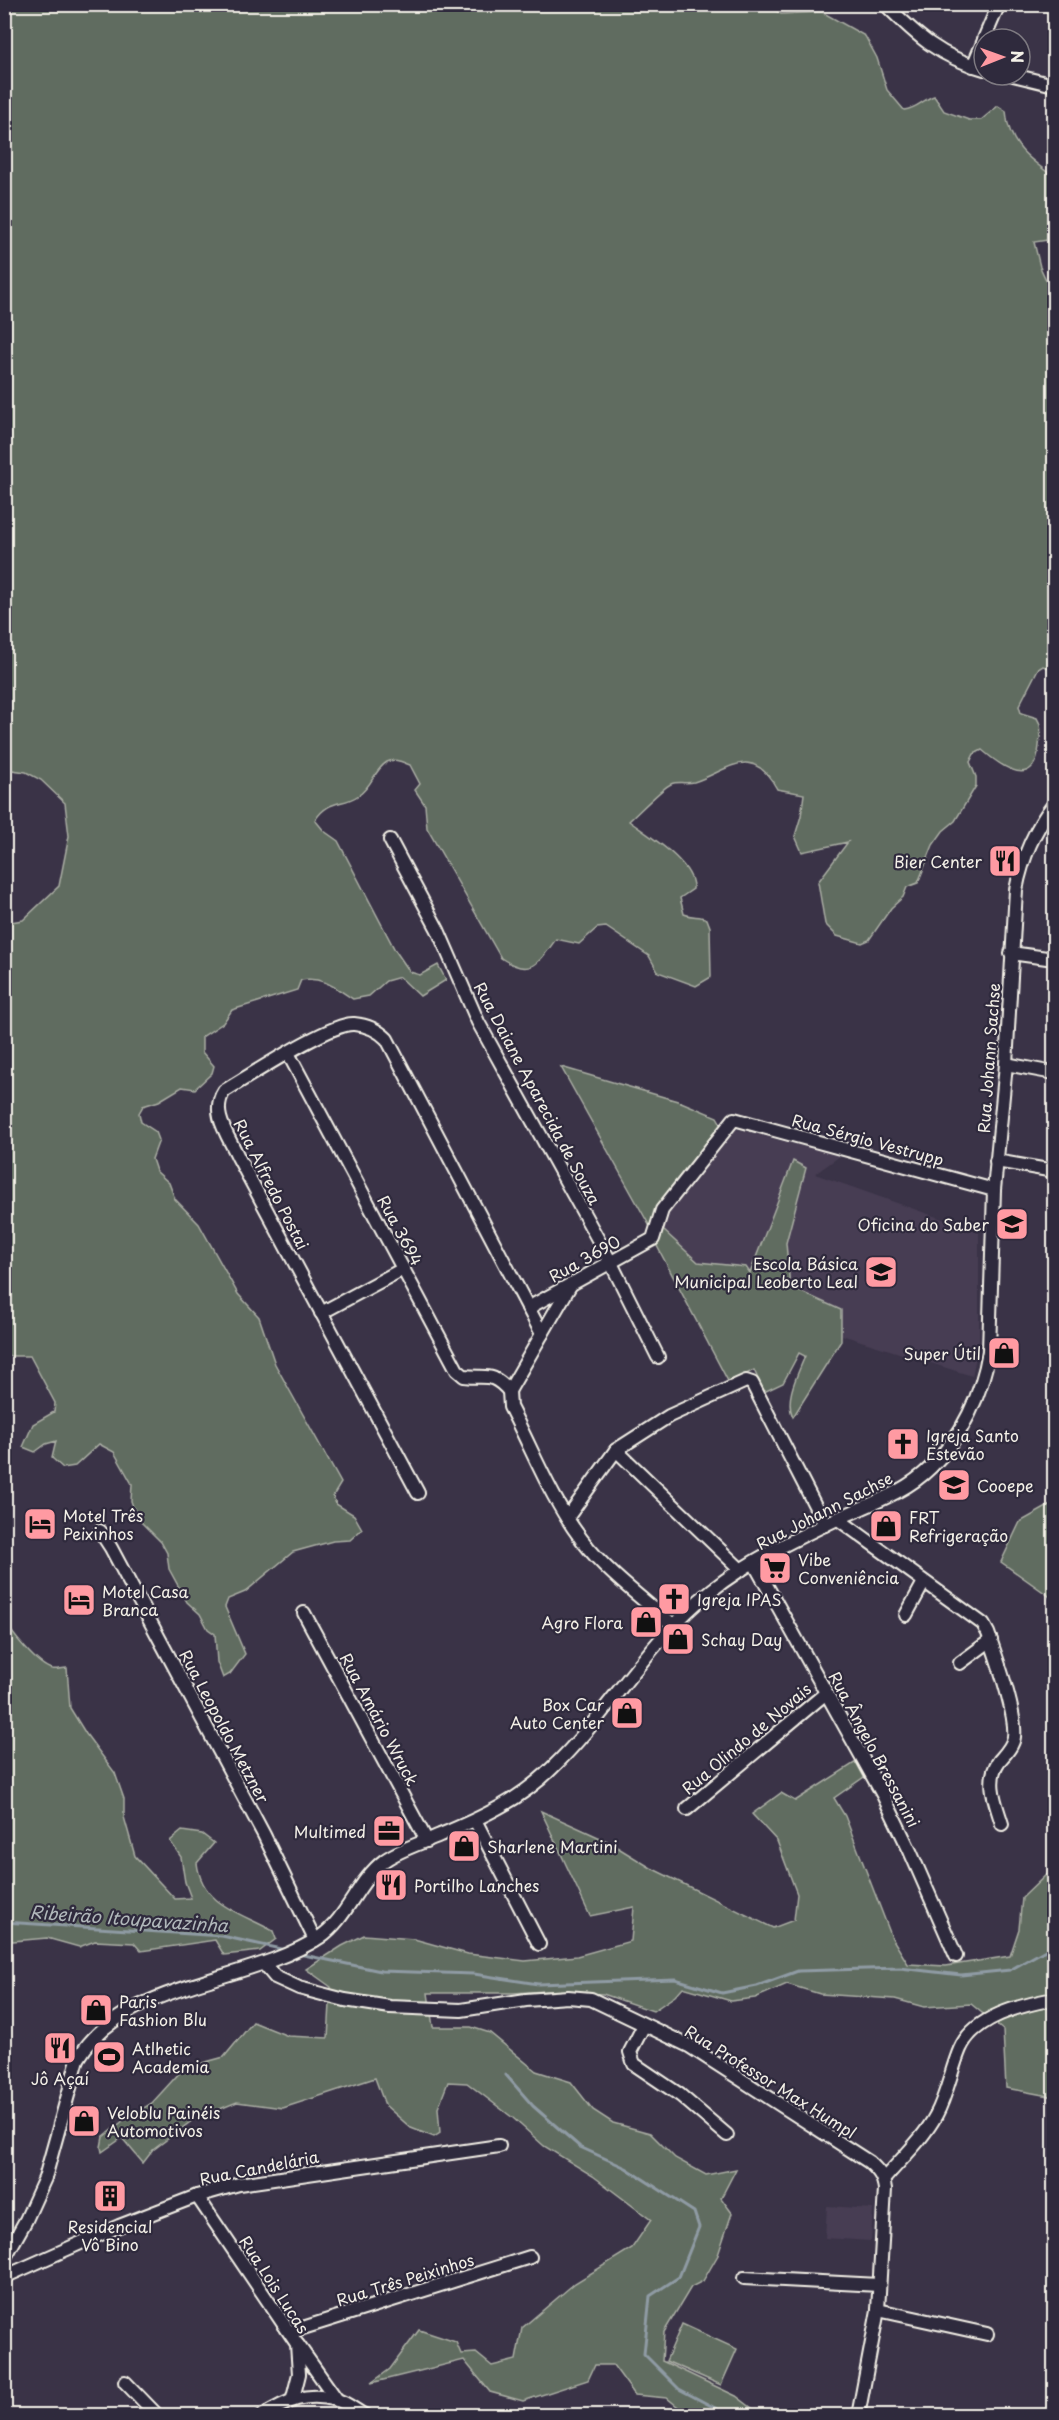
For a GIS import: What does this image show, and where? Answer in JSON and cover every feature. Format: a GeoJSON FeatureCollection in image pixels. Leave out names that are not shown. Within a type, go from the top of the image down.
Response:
{"type":"FeatureCollection","features":[{"type":"Feature","properties":{"kind":"street"},"geometry":{"type":"LineString","coordinates":[[885,4],[922,40],[940,52],[972,65]]}},
{"type":"Feature","properties":{"kind":"street"},"geometry":{"type":"LineString","coordinates":[[989,27],[999,4]]}},
{"type":"Feature","properties":{"kind":"street"},"geometry":{"type":"LineString","coordinates":[[1032,79],[1054,84]]}},
{"type":"Feature","properties":{"kind":"street","name":"Rua Johann Sachse"},"geometry":{"type":"LineString","coordinates":[[264,1964],[315,1940],[332,1928],[362,1884],[376,1868],[389,1858],[476,1820],[516,1798],[553,1768],[590,1728],[648,1651],[703,1597],[741,1570],[838,1519],[904,1488],[929,1470],[951,1446],[973,1405],[986,1367],[988,1351],[994,1190],[1006,1064],[1013,914],[1020,867],[1038,828],[1054,804]]}},
{"type":"Feature","properties":{"kind":"street","name":"Rua Daiane Aparecida de Souza"},"geometry":{"type":"LineString","coordinates":[[390,840],[438,930],[478,1022],[611,1263],[658,1358]]}},
{"type":"Feature","properties":{"kind":"street"},"geometry":{"type":"LineString","coordinates":[[1011,953],[1054,959]]}},
{"type":"Feature","properties":{"kind":"street","name":"Rua Alfredo Postai"},"geometry":{"type":"LineString","coordinates":[[418,1493],[237,1157],[217,1112],[218,1101],[224,1091],[288,1053],[342,1025],[354,1024],[378,1031],[387,1039],[542,1334]]}},
{"type":"Feature","properties":{"kind":"street","name":"Rua 3694"},"geometry":{"type":"LineString","coordinates":[[288,1053],[458,1370],[464,1376],[499,1379],[509,1391]]}},
{"type":"Feature","properties":{"kind":"street"},"geometry":{"type":"LineString","coordinates":[[1006,1064],[1054,1072]]}},
{"type":"Feature","properties":{"kind":"street","name":"Rua Sérgio Vestrupp"},"geometry":{"type":"LineString","coordinates":[[656,1236],[662,1210],[734,1119],[994,1190]]}},
{"type":"Feature","properties":{"kind":"street"},"geometry":{"type":"LineString","coordinates":[[996,1161],[1054,1171]]}},
{"type":"Feature","properties":{"kind":"street","name":"Rua 3690"},"geometry":{"type":"LineString","coordinates":[[528,1308],[656,1236]]}},
{"type":"Feature","properties":{"kind":"street"},"geometry":{"type":"LineString","coordinates":[[321,1313],[403,1269]]}},
{"type":"Feature","properties":{"kind":"street"},"geometry":{"type":"LineString","coordinates":[[572,1283],[509,1391],[510,1407],[567,1518],[603,1565],[673,1625]]}},
{"type":"Feature","properties":{"kind":"street"},"geometry":{"type":"LineString","coordinates":[[567,1518],[616,1450],[669,1416],[749,1381],[825,1526]]}},
{"type":"Feature","properties":{"kind":"street"},"geometry":{"type":"LineString","coordinates":[[616,1450],[741,1570]]}},
{"type":"Feature","properties":{"kind":"street"},"geometry":{"type":"LineString","coordinates":[[838,1519],[983,1624],[991,1640],[1012,1716],[1014,1733],[1013,1742],[997,1765],[993,1776],[993,1792],[1002,1824]]}},
{"type":"Feature","properties":{"kind":"street","name":"Rua Leopoldo Metzner"},"geometry":{"type":"LineString","coordinates":[[100,1532],[116,1556],[264,1835],[315,1940]]}},
{"type":"Feature","properties":{"kind":"street","name":"Rua Ângelo Bressanini"},"geometry":{"type":"LineString","coordinates":[[754,1563],[883,1795],[956,1956]]}},
{"type":"Feature","properties":{"kind":"street"},"geometry":{"type":"LineString","coordinates":[[906,1615],[924,1582]]}},
{"type":"Feature","properties":{"kind":"street","name":"Rua Amário Wruck"},"geometry":{"type":"LineString","coordinates":[[304,1614],[427,1840]]}},
{"type":"Feature","properties":{"kind":"street"},"geometry":{"type":"LineString","coordinates":[[960,1663],[991,1640]]}},
{"type":"Feature","properties":{"kind":"street","name":"Rua Olindo de Novais"},"geometry":{"type":"LineString","coordinates":[[687,1809],[826,1693]]}},
{"type":"Feature","properties":{"kind":"street"},"geometry":{"type":"LineString","coordinates":[[476,1820],[539,1944]]}},
{"type":"Feature","properties":{"kind":"street"},"geometry":{"type":"LineString","coordinates":[[4,2259],[26,2220],[45,2178],[73,2072],[84,2049],[107,2026],[141,2005],[181,1989],[264,1964]]}},
{"type":"Feature","properties":{"kind":"street","name":"Rua Professor Max Humpl"},"geometry":{"type":"LineString","coordinates":[[264,1964],[275,1977],[299,1988],[345,2000],[390,2007],[461,2010],[568,1996],[591,1999],[689,2046],[797,2118],[846,2146],[878,2170],[884,2179]]}},
{"type":"Feature","properties":{"kind":"street"},"geometry":{"type":"LineString","coordinates":[[858,2415],[878,2310],[884,2179],[928,2128],[938,2112],[960,2048],[968,2036],[997,2017],[1023,2006],[1054,1999]]}},
{"type":"Feature","properties":{"kind":"street"},"geometry":{"type":"LineString","coordinates":[[644,2025],[630,2052],[634,2064],[680,2095],[727,2135]]}},
{"type":"Feature","properties":{"kind":"street","name":"Rua Candelária"},"geometry":{"type":"LineString","coordinates":[[4,2277],[119,2226],[197,2196],[239,2184],[499,2146]]}},
{"type":"Feature","properties":{"kind":"street","name":"Rua Lois Lucas"},"geometry":{"type":"LineString","coordinates":[[197,2196],[297,2344],[299,2374],[293,2398]]}},
{"type":"Feature","properties":{"kind":"street","name":"Rua Três Peixinhos"},"geometry":{"type":"LineString","coordinates":[[290,2332],[530,2257]]}},
{"type":"Feature","properties":{"kind":"street"},"geometry":{"type":"LineString","coordinates":[[744,2278],[879,2285]]}},
{"type":"Feature","properties":{"kind":"street"},"geometry":{"type":"LineString","coordinates":[[878,2310],[987,2334]]}},
{"type":"Feature","properties":{"kind":"street"},"geometry":{"type":"LineString","coordinates":[[297,2344],[337,2400]]}},
{"type":"Feature","properties":{"kind":"street"},"geometry":{"type":"LineString","coordinates":[[125,2382],[158,2415]]}},
{"type":"Feature","properties":{"kind":"street"},"geometry":{"type":"LineString","coordinates":[[262,2415],[293,2398],[312,2397],[337,2400],[366,2415]]}},
{"type":"Feature","properties":{"kind":"shaded area","name":"Escola Básica Municipal Leoberto Leal"},"geometry":{"type":"Polygon","coordinates":[[[736,1129],[840,1156],[815,1174],[979,1232],[979,1343],[972,1376],[769,1312],[746,1267],[698,1262],[662,1229],[666,1211],[712,1154],[736,1129]]]}},
{"type":"Feature","properties":{"kind":"shaded area"},"geometry":{"type":"Polygon","coordinates":[[[827,2206],[873,2209],[871,2241],[825,2238],[827,2206]]]}},
{"type":"Feature","properties":{"kind":"green space"},"geometry":{"type":"Polygon","coordinates":[[[5,5],[766,5],[781,14],[822,12],[865,36],[877,58],[887,90],[904,110],[934,96],[944,111],[969,120],[981,120],[998,106],[1006,111],[1011,133],[1021,150],[1054,177],[1054,239],[1034,242],[1040,267],[1054,297],[1054,669],[1043,666],[1038,669],[1019,706],[1021,713],[1037,718],[1040,725],[1036,760],[1031,768],[1017,771],[999,763],[982,750],[974,754],[970,762],[976,777],[976,786],[955,821],[943,831],[933,845],[918,883],[907,887],[903,897],[891,908],[869,940],[862,943],[837,936],[825,924],[818,882],[848,842],[802,852],[795,836],[804,794],[777,789],[768,775],[749,763],[729,767],[694,782],[674,783],[667,786],[629,821],[659,842],[679,860],[692,879],[693,889],[680,898],[684,914],[707,919],[710,927],[711,977],[696,986],[658,972],[649,956],[606,927],[597,928],[579,944],[556,939],[539,961],[527,967],[511,964],[501,958],[427,828],[425,805],[415,790],[420,784],[410,765],[396,760],[387,762],[359,795],[326,808],[320,813],[315,820],[324,831],[338,841],[395,950],[410,972],[420,975],[438,965],[446,980],[420,996],[400,977],[386,981],[369,996],[353,999],[322,981],[301,980],[297,990],[232,1010],[223,1023],[202,1037],[202,1052],[214,1066],[212,1073],[195,1089],[182,1087],[159,1101],[143,1106],[139,1113],[141,1122],[156,1132],[159,1140],[152,1159],[156,1171],[169,1183],[175,1199],[199,1224],[238,1294],[259,1317],[275,1364],[341,1483],[333,1496],[336,1504],[354,1515],[362,1529],[350,1540],[333,1541],[293,1552],[245,1592],[228,1599],[225,1607],[245,1654],[230,1674],[223,1678],[217,1662],[215,1634],[208,1629],[200,1614],[187,1602],[169,1569],[167,1553],[161,1542],[137,1518],[131,1501],[132,1484],[114,1452],[99,1444],[75,1466],[63,1468],[52,1458],[56,1441],[46,1444],[35,1452],[23,1447],[33,1424],[54,1412],[55,1403],[30,1356],[5,1356],[5,923],[23,920],[59,886],[69,836],[65,803],[41,780],[26,772],[5,769],[5,5]]]}},
{"type":"Feature","properties":{"kind":"green space"},"geometry":{"type":"Polygon","coordinates":[[[561,1067],[681,1102],[717,1117],[721,1124],[671,1187],[658,1209],[653,1232],[561,1067]]]}},
{"type":"Feature","properties":{"kind":"green space"},"geometry":{"type":"Polygon","coordinates":[[[793,1161],[806,1168],[786,1243],[790,1287],[841,1310],[841,1341],[793,1417],[791,1395],[805,1356],[799,1353],[783,1383],[764,1392],[754,1370],[729,1383],[657,1246],[662,1229],[698,1262],[746,1267],[750,1273],[793,1161]]]}},
{"type":"Feature","properties":{"kind":"green space"},"geometry":{"type":"Polygon","coordinates":[[[1054,1503],[1054,1604],[1049,1596],[1001,1562],[1020,1522],[1054,1503]]]}},
{"type":"Feature","properties":{"kind":"green space"},"geometry":{"type":"Polygon","coordinates":[[[4,1619],[18,1640],[39,1662],[52,1669],[67,1668],[70,1708],[115,1773],[124,1799],[124,1817],[135,1856],[175,1899],[191,1898],[185,1882],[181,1857],[170,1841],[182,1831],[202,1834],[214,1843],[197,1863],[200,1878],[207,1889],[225,1906],[273,1931],[276,1939],[260,1951],[224,1955],[215,1940],[141,1951],[134,1943],[95,1941],[79,1947],[47,1938],[5,1940],[4,1619]]]}},
{"type":"Feature","properties":{"kind":"green space"},"geometry":{"type":"Polygon","coordinates":[[[856,1762],[864,1777],[834,1798],[845,1816],[892,1938],[908,1964],[946,1966],[1010,1956],[1019,1929],[1022,1898],[1051,1870],[1054,1855],[1054,2097],[1006,2088],[1003,2030],[971,2004],[924,2007],[895,1999],[820,1994],[787,1984],[755,1998],[731,2001],[683,1987],[675,1996],[653,2011],[603,1994],[547,1991],[428,1993],[433,2027],[471,2027],[490,2033],[536,2071],[571,2082],[593,2110],[613,2123],[650,2133],[675,2158],[706,2175],[736,2169],[721,2198],[732,2213],[718,2255],[703,2281],[691,2287],[664,2332],[662,2361],[736,2396],[761,2415],[688,2415],[667,2398],[635,2395],[613,2365],[595,2365],[588,2380],[523,2401],[490,2392],[464,2360],[371,2383],[390,2369],[419,2330],[456,2342],[461,2354],[476,2353],[492,2366],[516,2360],[522,2328],[575,2283],[632,2248],[651,2220],[593,2176],[544,2146],[513,2118],[467,2083],[448,2082],[438,2108],[440,2133],[434,2137],[411,2128],[385,2105],[375,2078],[283,2108],[237,2102],[193,2120],[153,2150],[143,2163],[122,2138],[102,2152],[103,2137],[124,2120],[152,2103],[184,2068],[224,2057],[253,2022],[288,2036],[328,2038],[331,1987],[306,1969],[364,1935],[414,1939],[468,1954],[525,1961],[577,1956],[631,1941],[634,1907],[590,1916],[541,1811],[607,1841],[651,1868],[773,1928],[794,1920],[797,1894],[777,1841],[752,1814],[781,1793],[795,1801],[856,1762]]]}},
{"type":"Feature","properties":{"kind":"green space"},"geometry":{"type":"Polygon","coordinates":[[[682,2324],[737,2349],[721,2385],[666,2361],[682,2324]]]}},
{"type":"Feature","properties":{"kind":"waterway","name":"Ribeirão Itoupavazinha"},"geometry":{"type":"LineString","coordinates":[[4,1922],[222,1936],[285,1950]]}},
{"type":"Feature","properties":{"kind":"waterway","name":"Ribeirão Itoupavazinha"},"geometry":{"type":"LineString","coordinates":[[299,1954],[381,1971],[474,1974],[538,1984],[675,1979],[722,1993],[757,1986],[798,1971],[900,1968],[961,1975],[1010,1970],[1049,1948],[1054,1933]]}},
{"type":"Feature","properties":{"kind":"waterway"},"geometry":{"type":"LineString","coordinates":[[506,2075],[533,2106],[580,2147],[626,2168],[694,2212],[699,2227],[679,2277],[650,2296],[644,2354],[679,2389],[717,2409],[717,2416]]}},
{"type":"Feature","properties":{"kind":"place","name":"Bier Center"},"geometry":{"type":"Point","coordinates":[1005,861]}},
{"type":"Feature","properties":{"kind":"place","name":"Oficina do Saber"},"geometry":{"type":"Point","coordinates":[1012,1224]}},
{"type":"Feature","properties":{"kind":"place","name":"Escola Básica Municipal Leoberto Leal"},"geometry":{"type":"Point","coordinates":[881,1272]}},
{"type":"Feature","properties":{"kind":"place","name":"Super Útil"},"geometry":{"type":"Point","coordinates":[1004,1353]}},
{"type":"Feature","properties":{"kind":"place","name":"Igreja Santo Estevão"},"geometry":{"type":"Point","coordinates":[903,1444]}},
{"type":"Feature","properties":{"kind":"place","name":"Cooepe"},"geometry":{"type":"Point","coordinates":[954,1485]}},
{"type":"Feature","properties":{"kind":"place","name":"Motel Três Peixinhos"},"geometry":{"type":"Point","coordinates":[40,1524]}},
{"type":"Feature","properties":{"kind":"place","name":"FRT Refrigeração"},"geometry":{"type":"Point","coordinates":[886,1526]}},
{"type":"Feature","properties":{"kind":"place","name":"Vibe Conveniência"},"geometry":{"type":"Point","coordinates":[775,1568]}},
{"type":"Feature","properties":{"kind":"place","name":"Igreja IPAS"},"geometry":{"type":"Point","coordinates":[674,1599]}},
{"type":"Feature","properties":{"kind":"place","name":"Motel Casa Branca"},"geometry":{"type":"Point","coordinates":[79,1600]}},
{"type":"Feature","properties":{"kind":"place","name":"Agro Flora"},"geometry":{"type":"Point","coordinates":[646,1622]}},
{"type":"Feature","properties":{"kind":"place","name":"Schay Day"},"geometry":{"type":"Point","coordinates":[678,1639]}},
{"type":"Feature","properties":{"kind":"place","name":"Box Car Auto Center"},"geometry":{"type":"Point","coordinates":[627,1713]}},
{"type":"Feature","properties":{"kind":"place","name":"Multimed"},"geometry":{"type":"Point","coordinates":[389,1831]}},
{"type":"Feature","properties":{"kind":"place","name":"Sharlene Martini"},"geometry":{"type":"Point","coordinates":[464,1846]}},
{"type":"Feature","properties":{"kind":"place","name":"Portilho Lanches"},"geometry":{"type":"Point","coordinates":[391,1885]}},
{"type":"Feature","properties":{"kind":"place","name":"Paris Fashion Blu"},"geometry":{"type":"Point","coordinates":[96,2010]}},
{"type":"Feature","properties":{"kind":"place","name":"Jô Açaí"},"geometry":{"type":"Point","coordinates":[60,2048]}},
{"type":"Feature","properties":{"kind":"place","name":"Atlhetic Academia"},"geometry":{"type":"Point","coordinates":[109,2057]}},
{"type":"Feature","properties":{"kind":"place","name":"Veloblu Painéis Automotivos"},"geometry":{"type":"Point","coordinates":[84,2121]}},
{"type":"Feature","properties":{"kind":"place","name":"Residencial Vô Bino"},"geometry":{"type":"Point","coordinates":[110,2196]}}]}
